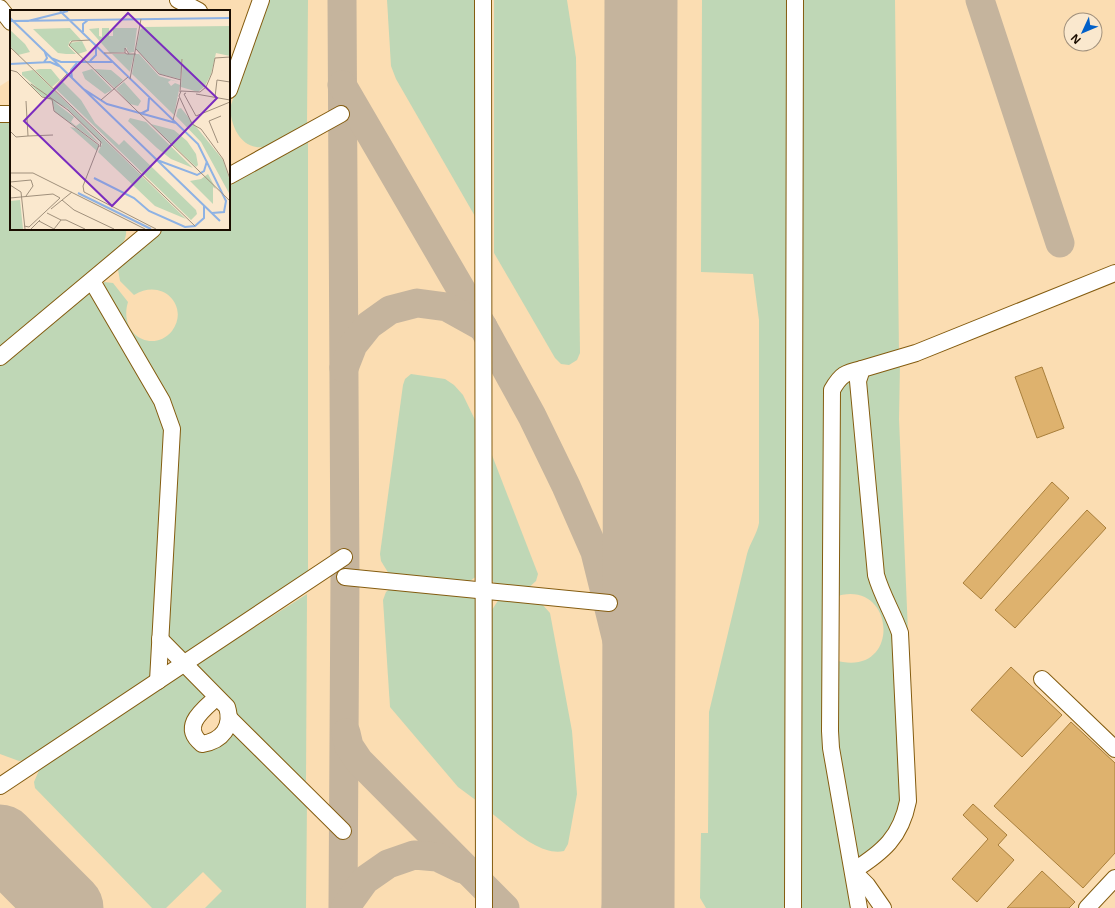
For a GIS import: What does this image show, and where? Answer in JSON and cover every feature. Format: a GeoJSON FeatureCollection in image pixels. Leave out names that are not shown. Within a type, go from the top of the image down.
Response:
{"type":"FeatureCollection","features":[{"type":"Feature","properties":{"kind":"street"},"geometry":{"type":"LineString","coordinates":[[178,0],[197,10]]}},
{"type":"Feature","properties":{"kind":"street"},"geometry":{"type":"LineString","coordinates":[[230,87],[261,0]]}},
{"type":"Feature","properties":{"kind":"street"},"geometry":{"type":"LineString","coordinates":[[483,0],[484,908]]}},
{"type":"Feature","properties":{"kind":"street"},"geometry":{"type":"LineString","coordinates":[[793,908],[795,0]]}},
{"type":"Feature","properties":{"kind":"street"},"geometry":{"type":"LineString","coordinates":[[230,175],[341,114]]}},
{"type":"Feature","properties":{"kind":"street"},"geometry":{"type":"LineString","coordinates":[[0,357],[152,230]]}},
{"type":"Feature","properties":{"kind":"street"},"geometry":{"type":"LineString","coordinates":[[860,908],[831,748],[830,731],[832,390],[838,380],[845,373],[916,353],[1115,273]]}},
{"type":"Feature","properties":{"kind":"street"},"geometry":{"type":"LineString","coordinates":[[92,281],[162,401],[172,429],[158,681]]}},
{"type":"Feature","properties":{"kind":"street"},"geometry":{"type":"LineString","coordinates":[[853,870],[872,859],[898,832],[904,819],[908,801],[900,634],[894,617],[882,594],[876,576],[858,381],[862,369]]}},
{"type":"Feature","properties":{"kind":"street"},"geometry":{"type":"LineString","coordinates":[[0,786],[344,557]]}},
{"type":"Feature","properties":{"kind":"street"},"geometry":{"type":"LineString","coordinates":[[345,577],[609,603]]}},
{"type":"Feature","properties":{"kind":"street"},"geometry":{"type":"LineString","coordinates":[[160,639],[227,707],[230,719],[343,831]]}},
{"type":"Feature","properties":{"kind":"street"},"geometry":{"type":"LineString","coordinates":[[1042,678],[1115,749]]}},
{"type":"Feature","properties":{"kind":"street"},"geometry":{"type":"LineString","coordinates":[[217,697],[195,718],[192,730],[195,738],[202,744],[213,742],[226,730],[230,719]]}},
{"type":"Feature","properties":{"kind":"street"},"geometry":{"type":"LineString","coordinates":[[853,870],[867,885],[883,908]]}},
{"type":"Feature","properties":{"kind":"street"},"geometry":{"type":"LineString","coordinates":[[1087,908],[1115,878]]}},
{"type":"Feature","properties":{"kind":"shaded area"},"geometry":{"type":"Polygon","coordinates":[[[188,0],[1115,0],[1115,908],[0,908],[0,86],[10,80],[10,230],[230,230],[230,10],[208,10],[188,0]]]}},
{"type":"Feature","properties":{"kind":"green space"},"geometry":{"type":"Polygon","coordinates":[[[266,0],[308,0],[307,124],[276,144],[266,147],[257,147],[249,145],[238,134],[231,118],[230,108],[266,0]]]}},
{"type":"Feature","properties":{"kind":"green space"},"geometry":{"type":"Polygon","coordinates":[[[387,0],[476,0],[476,218],[396,79],[391,66],[387,0]]]}},
{"type":"Feature","properties":{"kind":"green space"},"geometry":{"type":"Polygon","coordinates":[[[494,0],[567,0],[576,58],[580,353],[577,360],[569,365],[561,364],[555,358],[494,253],[494,0]]]}},
{"type":"Feature","properties":{"kind":"green space"},"geometry":{"type":"Polygon","coordinates":[[[702,0],[791,0],[787,904],[783,908],[706,908],[700,898],[701,833],[708,833],[709,712],[747,554],[759,523],[759,320],[753,274],[701,272],[702,0]]]}},
{"type":"Feature","properties":{"kind":"green space"},"geometry":{"type":"Polygon","coordinates":[[[800,0],[895,0],[899,355],[837,373],[825,737],[855,908],[799,908],[800,0]]]}},
{"type":"Feature","properties":{"kind":"green space"},"geometry":{"type":"Polygon","coordinates":[[[10,121],[10,230],[126,230],[126,235],[118,250],[0,349],[0,122],[10,121]]]}},
{"type":"Feature","properties":{"kind":"green space"},"geometry":{"type":"Polygon","coordinates":[[[308,141],[308,575],[186,658],[164,636],[177,430],[104,291],[104,282],[113,283],[128,302],[126,314],[128,324],[139,338],[147,341],[156,341],[164,338],[172,331],[177,322],[178,313],[176,304],[171,297],[164,292],[155,290],[145,290],[134,295],[120,281],[117,264],[162,230],[230,230],[230,185],[308,141]]]}},
{"type":"Feature","properties":{"kind":"green space"},"geometry":{"type":"Polygon","coordinates":[[[90,291],[154,400],[165,423],[152,679],[26,760],[19,761],[0,754],[0,364],[90,291]]]}},
{"type":"Feature","properties":{"kind":"green space"},"geometry":{"type":"Polygon","coordinates":[[[900,364],[899,419],[908,632],[885,590],[864,380],[866,375],[900,364]]]}},
{"type":"Feature","properties":{"kind":"green space"},"geometry":{"type":"Polygon","coordinates":[[[411,374],[445,379],[454,385],[463,395],[478,426],[477,576],[467,583],[389,574],[381,561],[380,554],[403,385],[405,379],[411,374]]]}},
{"type":"Feature","properties":{"kind":"green space"},"geometry":{"type":"Polygon","coordinates":[[[853,375],[872,577],[894,624],[903,808],[888,839],[856,861],[835,744],[834,660],[856,662],[872,656],[881,643],[884,628],[880,613],[870,601],[855,594],[834,597],[838,385],[853,375]]]}},
{"type":"Feature","properties":{"kind":"green space"},"geometry":{"type":"Polygon","coordinates":[[[490,450],[538,574],[536,581],[526,590],[497,586],[491,579],[490,450]]]}},
{"type":"Feature","properties":{"kind":"green space"},"geometry":{"type":"Polygon","coordinates":[[[391,588],[468,594],[475,599],[479,607],[477,801],[458,787],[390,707],[383,600],[386,592],[391,588]]]}},
{"type":"Feature","properties":{"kind":"green space"},"geometry":{"type":"Polygon","coordinates":[[[307,594],[306,782],[235,716],[194,666],[307,594]]]}},
{"type":"Feature","properties":{"kind":"green space"},"geometry":{"type":"Polygon","coordinates":[[[499,599],[541,603],[550,613],[572,731],[577,794],[568,844],[564,851],[555,852],[534,845],[489,811],[490,613],[499,599]]]}},
{"type":"Feature","properties":{"kind":"green space"},"geometry":{"type":"Polygon","coordinates":[[[181,672],[207,698],[195,710],[187,723],[185,730],[186,737],[190,743],[198,750],[231,730],[307,802],[306,908],[205,908],[222,891],[203,872],[166,908],[152,908],[35,788],[34,782],[40,768],[181,672]]]}},
{"type":"Feature","properties":{"kind":"building"},"geometry":{"type":"Polygon","coordinates":[[[1042,367],[1064,428],[1037,438],[1015,377],[1042,367]]]}},
{"type":"Feature","properties":{"kind":"building"},"geometry":{"type":"Polygon","coordinates":[[[1052,482],[1069,498],[981,599],[963,583],[1052,482]]]}},
{"type":"Feature","properties":{"kind":"building"},"geometry":{"type":"Polygon","coordinates":[[[1087,510],[1106,528],[1015,628],[995,610],[1087,510]]]}},
{"type":"Feature","properties":{"kind":"building"},"geometry":{"type":"Polygon","coordinates":[[[1011,667],[1062,715],[1022,757],[971,710],[1011,667]]]}},
{"type":"Feature","properties":{"kind":"building"},"geometry":{"type":"Polygon","coordinates":[[[1071,722],[1115,763],[1115,853],[1083,888],[994,806],[1071,722]]]}},
{"type":"Feature","properties":{"kind":"building"},"geometry":{"type":"Polygon","coordinates":[[[973,804],[1007,835],[998,845],[1014,860],[977,902],[952,879],[988,839],[963,815],[973,804]]]}},
{"type":"Feature","properties":{"kind":"building"},"geometry":{"type":"Polygon","coordinates":[[[1042,871],[1075,902],[1069,908],[1007,908],[1042,871]]]}},
{"type":"Feature","properties":{"kind":"taxiway"},"geometry":{"type":"LineString","coordinates":[[342,0],[345,577],[343,908]]}},
{"type":"Feature","properties":{"kind":"taxiway"},"geometry":{"type":"LineString","coordinates":[[980,0],[1060,243]]}},
{"type":"Feature","properties":{"kind":"taxiway"},"geometry":{"type":"LineString","coordinates":[[342,85],[483,327],[532,416],[566,486],[595,552],[618,645],[639,769]]}},
{"type":"Feature","properties":{"kind":"taxiway"},"geometry":{"type":"LineString","coordinates":[[344,368],[353,345],[369,325],[390,310],[417,303],[447,307],[483,327]]}},
{"type":"Feature","properties":{"kind":"taxiway"},"geometry":{"type":"LineString","coordinates":[[346,733],[349,746],[359,761],[505,908]]}},
{"type":"Feature","properties":{"kind":"taxiway"},"geometry":{"type":"LineString","coordinates":[[345,908],[365,880],[388,864],[414,855],[437,857],[462,869]]}},
{"type":"Feature","properties":{"kind":"taxiway"},"geometry":{"type":"LineString","coordinates":[[616,908],[638,873]]}},
{"type":"Feature","properties":{"kind":"runway"},"geometry":{"type":"LineString","coordinates":[[638,908],[641,0]]}},
{"type":"Feature","properties":{"kind":"runway"},"geometry":{"type":"LineString","coordinates":[[0,841],[67,908]]}}]}
